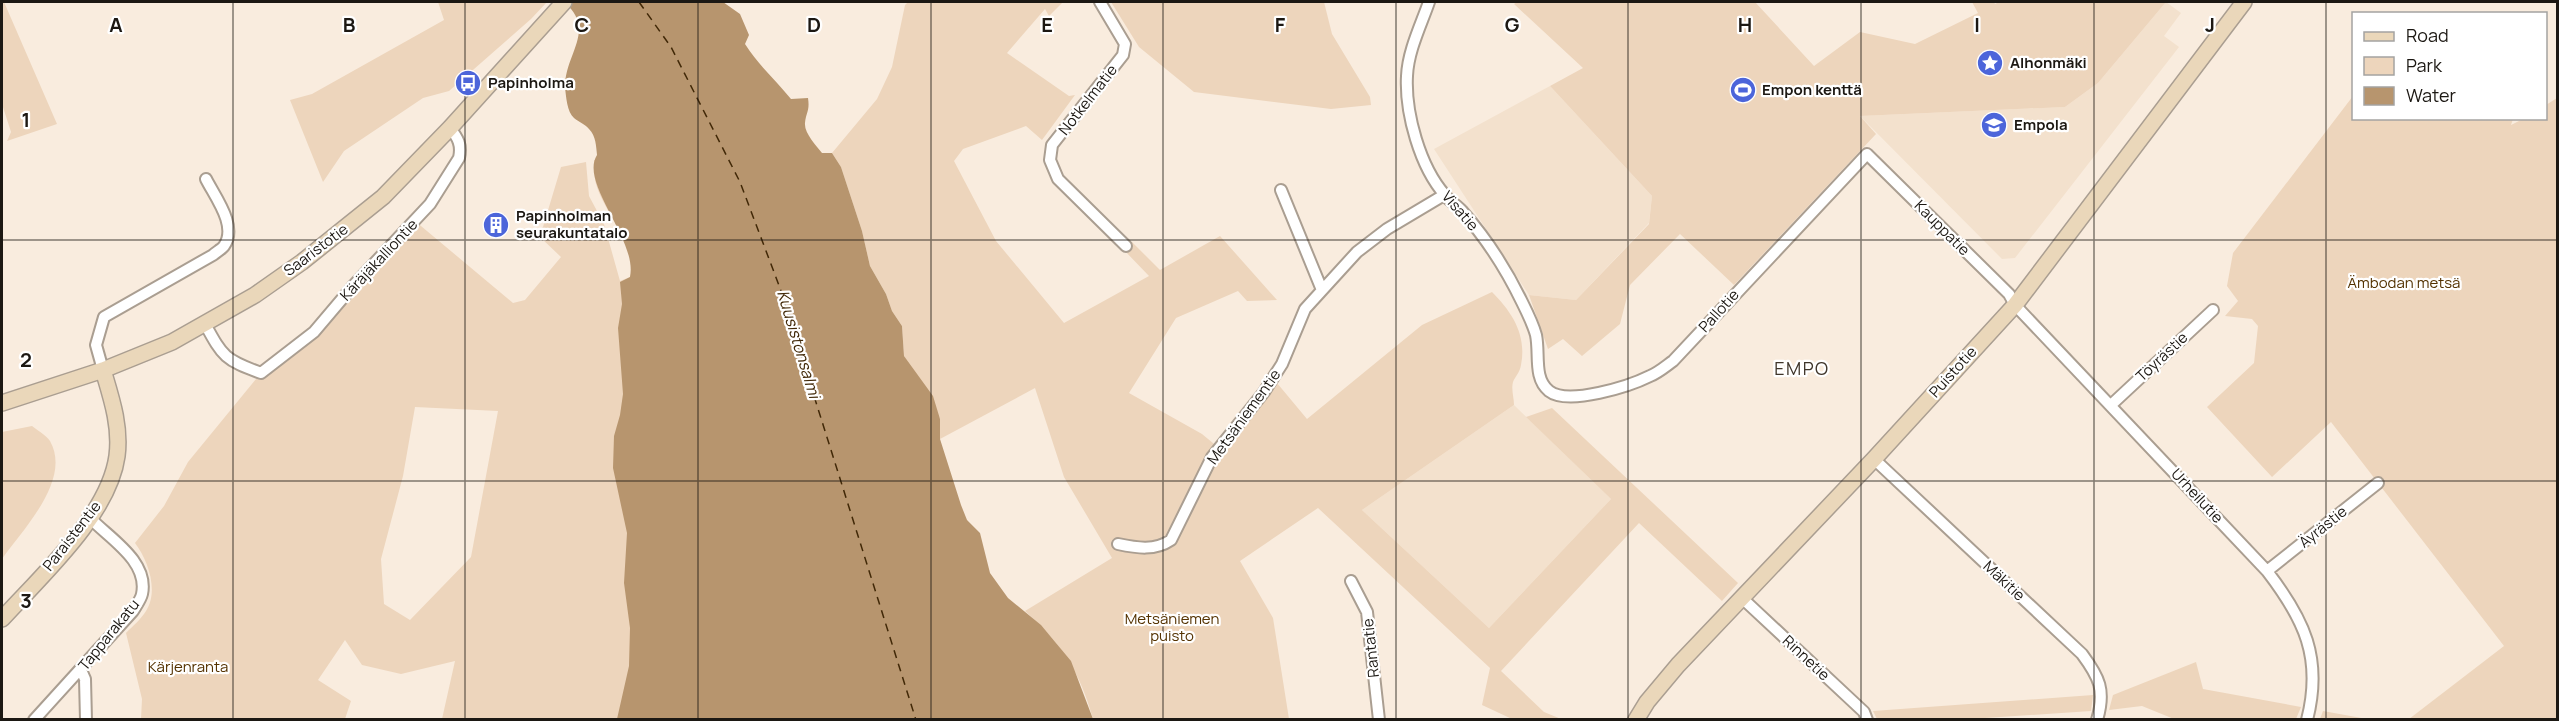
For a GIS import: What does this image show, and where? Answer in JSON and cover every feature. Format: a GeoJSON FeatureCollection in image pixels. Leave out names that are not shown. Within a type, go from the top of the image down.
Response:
{"type":"FeatureCollection","features":[{"type":"Feature","properties":{"kind":"main road","name":"Saaristotie"},"geometry":{"type":"LineString","coordinates":[[2,403],[103,370],[172,342],[262,290],[357,220],[382,197],[450,128],[564,2]]}},
{"type":"Feature","properties":{"kind":"main road","name":"Puistotie"},"geometry":{"type":"LineString","coordinates":[[1636,720],[1647,702],[1678,665],[1874,459],[2015,304],[2244,2]]}},
{"type":"Feature","properties":{"kind":"main road","name":"Paraistentie"},"geometry":{"type":"LineString","coordinates":[[2,619],[90,518],[103,496],[117,456],[117,426],[103,370]]}},
{"type":"Feature","properties":{"kind":"street","name":"Notkelmatie"},"geometry":{"type":"LineString","coordinates":[[1100,2],[1125,44],[1123,55],[1052,145],[1050,160],[1058,178],[1126,246]]}},
{"type":"Feature","properties":{"kind":"street","name":"Visatie"},"geometry":{"type":"LineString","coordinates":[[1429,2],[1410,58],[1407,75],[1408,97],[1418,147],[1444,195],[1461,210],[1498,257],[1513,283],[1536,336],[1540,379]]}},
{"type":"Feature","properties":{"kind":"street","name":"Käräjäkalliontie"},"geometry":{"type":"LineString","coordinates":[[205,324],[221,354],[234,363],[261,373],[314,332],[353,286],[430,204],[459,158],[461,149],[459,139],[450,128]]}},
{"type":"Feature","properties":{"kind":"street","name":"Kauppatie"},"geometry":{"type":"LineString","coordinates":[[1867,154],[2009,294],[2015,304]]}},
{"type":"Feature","properties":{"kind":"street","name":"Pallotie"},"geometry":{"type":"LineString","coordinates":[[1540,379],[1550,392],[1564,396],[1592,394],[1652,376],[1666,366],[1867,154]]}},
{"type":"Feature","properties":{"kind":"street"},"geometry":{"type":"LineString","coordinates":[[103,370],[96,345],[104,317],[213,255],[224,246],[229,232],[226,217],[206,179]]}},
{"type":"Feature","properties":{"kind":"street"},"geometry":{"type":"LineString","coordinates":[[1281,190],[1323,290]]}},
{"type":"Feature","properties":{"kind":"street","name":"Metsäniementie"},"geometry":{"type":"LineString","coordinates":[[1118,544],[1134,547],[1161,547],[1172,540],[1212,457],[1264,392],[1282,364],[1305,309],[1357,252],[1388,229],[1444,195]]}},
{"type":"Feature","properties":{"kind":"street","name":"Urheilutie"},"geometry":{"type":"LineString","coordinates":[[2015,304],[2267,571],[2298,615],[2308,640],[2312,665],[2307,720]]}},
{"type":"Feature","properties":{"kind":"street","name":"Töyrästie"},"geometry":{"type":"LineString","coordinates":[[2110,405],[2213,310]]}},
{"type":"Feature","properties":{"kind":"street","name":"Mäkitie"},"geometry":{"type":"LineString","coordinates":[[1874,459],[2082,654],[2098,676],[2101,694],[2097,720]]}},
{"type":"Feature","properties":{"kind":"street","name":"Äyrästie"},"geometry":{"type":"LineString","coordinates":[[2267,571],[2378,483]]}},
{"type":"Feature","properties":{"kind":"street","name":"Tapparakatu"},"geometry":{"type":"LineString","coordinates":[[34,720],[133,611],[142,595],[142,580],[126,551],[90,518]]}},
{"type":"Feature","properties":{"kind":"street","name":"Rantatie"},"geometry":{"type":"LineString","coordinates":[[1352,580],[1367,612],[1379,720]]}},
{"type":"Feature","properties":{"kind":"street","name":"Rinnetie"},"geometry":{"type":"LineString","coordinates":[[1742,597],[1864,712],[1867,720]]}},
{"type":"Feature","properties":{"kind":"street"},"geometry":{"type":"LineString","coordinates":[[81,670],[85,679],[86,720]]}},
{"type":"Feature","properties":{"kind":"shaded area","name":"Empola"},"geometry":{"type":"Polygon","coordinates":[[[2166,2],[2181,13],[2164,36],[2179,47],[2015,258],[2002,259],[1860,116],[2065,107],[2098,83],[2166,2]]]}},
{"type":"Feature","properties":{"kind":"shaded area"},"geometry":{"type":"Polygon","coordinates":[[[1550,86],[1652,196],[1649,223],[1576,300],[1529,295],[1434,149],[1550,86]]]}},
{"type":"Feature","properties":{"kind":"shaded area"},"geometry":{"type":"Polygon","coordinates":[[[1514,405],[1611,499],[1489,628],[1362,510],[1514,405]]]}},
{"type":"Feature","properties":{"kind":"green space"},"geometry":{"type":"Polygon","coordinates":[[[2,2],[4,2],[57,124],[7,141],[11,132],[2,104],[2,2]]]}},
{"type":"Feature","properties":{"kind":"green space"},"geometry":{"type":"Polygon","coordinates":[[[438,2],[547,2],[531,19],[449,91],[423,98],[344,151],[323,182],[290,100],[312,94],[444,20],[438,2]]]}},
{"type":"Feature","properties":{"kind":"green space","name":"Metsäniemen puisto"},"geometry":{"type":"Polygon","coordinates":[[[908,2],[1063,2],[1049,16],[1045,9],[1007,53],[1069,96],[1075,95],[1042,140],[1026,126],[963,149],[954,161],[996,241],[1064,323],[1149,276],[1123,249],[1132,242],[1160,270],[1220,236],[1277,300],[1247,301],[1238,291],[1176,318],[1129,393],[1202,434],[1225,453],[1277,383],[1307,419],[1422,325],[1492,292],[1512,316],[1522,344],[1520,368],[1512,385],[1514,405],[1362,510],[1489,628],[1611,499],[1526,417],[1552,408],[1738,583],[1722,601],[1639,523],[1501,671],[1544,712],[1561,719],[1512,719],[1482,705],[1490,668],[1318,508],[1240,561],[1273,618],[1289,719],[1093,719],[1082,687],[1068,660],[1049,635],[1025,611],[1112,558],[1064,477],[1035,388],[940,439],[940,419],[904,356],[902,326],[870,266],[862,231],[841,167],[832,153],[877,99],[892,67],[905,5],[908,2]]]}},
{"type":"Feature","properties":{"kind":"green space"},"geometry":{"type":"Polygon","coordinates":[[[1111,2],[1324,2],[1332,34],[1370,97],[1371,105],[1331,109],[1194,92],[1139,47],[1111,2]]]}},
{"type":"Feature","properties":{"kind":"green space"},"geometry":{"type":"Polygon","coordinates":[[[1517,2],[1755,2],[1814,66],[1860,32],[1915,44],[1978,13],[1972,2],[1994,2],[1995,4],[1999,2],[2166,2],[2098,83],[2065,107],[1860,116],[1876,134],[1734,285],[1680,234],[1630,285],[1620,324],[1582,356],[1563,339],[1548,349],[1529,295],[1576,300],[1649,224],[1652,196],[1550,86],[1583,68],[1514,4],[1517,2]]]}},
{"type":"Feature","properties":{"kind":"green space","name":"Ämbodan metsä"},"geometry":{"type":"Polygon","coordinates":[[[2352,97],[2352,120],[2513,120],[2511,125],[2521,120],[2547,120],[2547,104],[2557,98],[2557,719],[2409,719],[2504,646],[2331,422],[2272,477],[2207,407],[2254,363],[2258,326],[2252,319],[2225,316],[2238,301],[2227,286],[2233,253],[2352,97]]]}},
{"type":"Feature","properties":{"kind":"green space","name":"Kärjenranta"},"geometry":{"type":"Polygon","coordinates":[[[611,157],[730,719],[442,719],[455,661],[401,674],[362,665],[345,640],[318,680],[351,701],[345,719],[141,719],[142,699],[126,633],[146,611],[150,603],[152,585],[148,567],[135,543],[164,506],[188,462],[261,373],[314,332],[415,221],[513,303],[525,300],[561,257],[540,237],[561,167],[586,162],[589,196],[604,224],[620,281],[630,277],[629,252],[600,196],[595,181],[594,160],[611,157]],[[415,407],[403,476],[381,559],[384,604],[410,620],[471,557],[498,411],[415,407]]]}},
{"type":"Feature","properties":{"kind":"green space"},"geometry":{"type":"Polygon","coordinates":[[[32,426],[50,441],[55,456],[55,472],[42,503],[2,559],[2,432],[32,426]]]}},
{"type":"Feature","properties":{"kind":"green space"},"geometry":{"type":"Polygon","coordinates":[[[2196,662],[2203,689],[2301,707],[2296,719],[2174,719],[2142,706],[2109,710],[2113,695],[2196,662]]]}},
{"type":"Feature","properties":{"kind":"green space"},"geometry":{"type":"Polygon","coordinates":[[[2093,695],[2091,711],[1970,719],[1877,719],[1873,711],[2093,695]]]}},
{"type":"Feature","properties":{"kind":"green space"},"geometry":{"type":"Polygon","coordinates":[[[2323,711],[2367,719],[2320,719],[2323,711]]]}},
{"type":"Feature","properties":{"kind":"water","name":"Kuusistonsalmi"},"geometry":{"type":"Polygon","coordinates":[[[564,2],[723,2],[740,14],[749,35],[745,44],[761,66],[791,99],[808,98],[806,131],[822,153],[832,153],[841,167],[862,231],[870,266],[902,326],[904,356],[933,396],[940,419],[940,439],[961,505],[967,520],[980,533],[990,573],[1008,598],[1041,625],[1071,661],[1093,719],[617,719],[629,666],[630,628],[624,583],[627,533],[613,468],[614,436],[623,394],[618,328],[622,304],[620,282],[630,277],[630,262],[626,246],[596,181],[594,167],[597,155],[594,138],[587,127],[574,118],[568,108],[566,75],[579,32],[574,12],[564,2]]]}},
{"type":"Feature","properties":{"kind":"ferry route"},"geometry":{"type":"LineString","coordinates":[[639,2],[671,47],[740,182],[780,288],[916,720]]}},
{"type":"Feature","properties":{"kind":"place","name":"Alhonmäki"},"geometry":{"type":"Point","coordinates":[1990,63]}},
{"type":"Feature","properties":{"kind":"place","name":"Papinholma"},"geometry":{"type":"Point","coordinates":[468,83]}},
{"type":"Feature","properties":{"kind":"place","name":"Empon kenttä"},"geometry":{"type":"Point","coordinates":[1743,90]}},
{"type":"Feature","properties":{"kind":"place","name":"Empola"},"geometry":{"type":"Point","coordinates":[1994,125]}},
{"type":"Feature","properties":{"kind":"place","name":"Papinholman seurakuntatalo"},"geometry":{"type":"Point","coordinates":[496,225]}},
{"type":"Feature","properties":{"kind":"district","name":"EMPO"},"geometry":{"type":"Point","coordinates":[1802,369]}}]}
